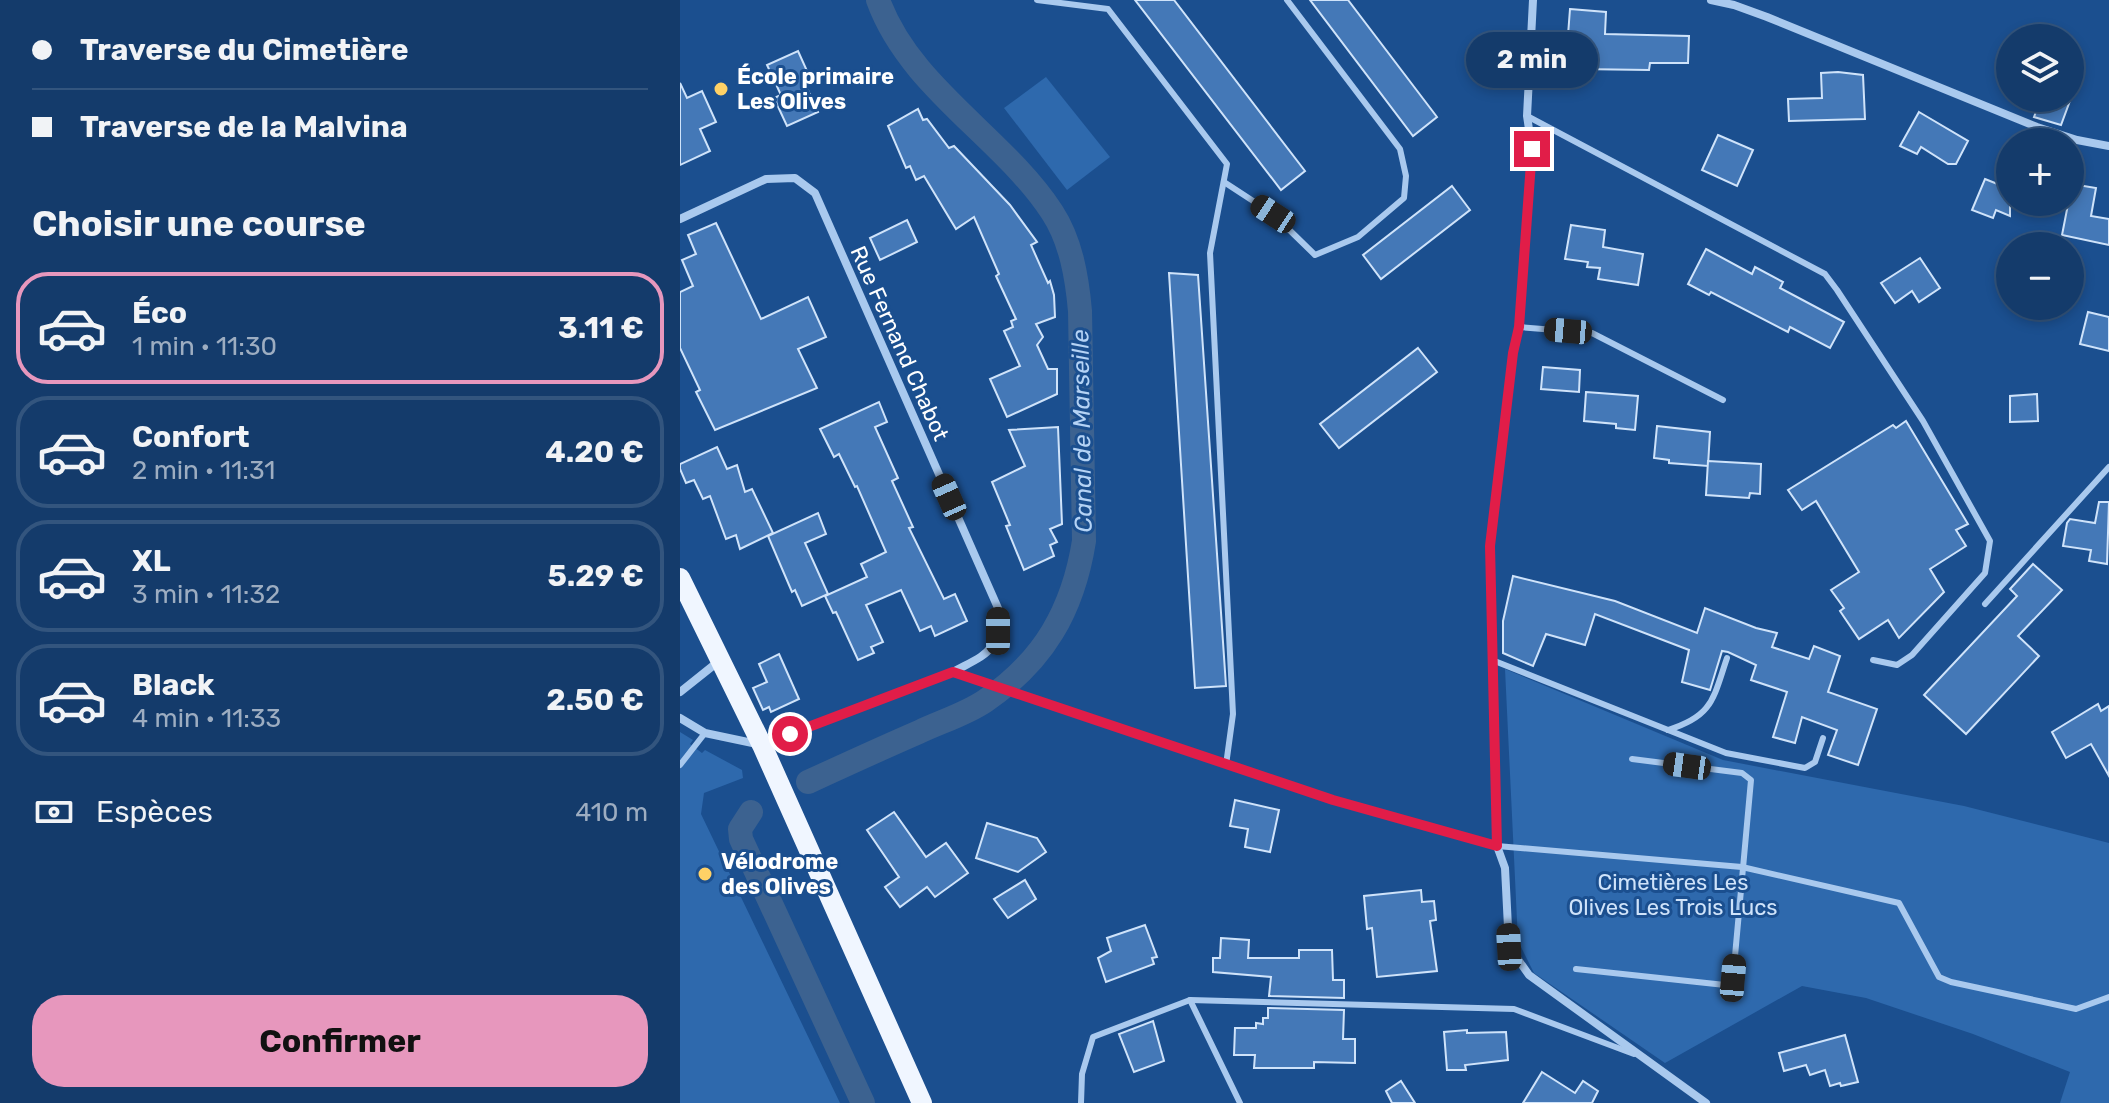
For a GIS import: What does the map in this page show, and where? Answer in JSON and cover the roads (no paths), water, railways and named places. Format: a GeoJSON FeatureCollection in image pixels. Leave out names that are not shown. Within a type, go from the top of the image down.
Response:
{"type":"FeatureCollection","features":[{"type":"Feature","properties":{"kind":"main road"},"geometry":{"type":"LineString","coordinates":[[680,578],[762,745],[922,1103]]}},
{"type":"Feature","properties":{"kind":"street"},"geometry":{"type":"LineString","coordinates":[[1533,0],[1527,116],[1532,149],[1519,327],[1513,353],[1490,546],[1497,846],[1505,868],[1509,947],[1529,975],[1706,1103]]}},
{"type":"Feature","properties":{"kind":"street"},"geometry":{"type":"LineString","coordinates":[[1711,0],[1735,2],[2037,127],[2109,146]]}},
{"type":"Feature","properties":{"kind":"street","name":"Rue Fernand Chabot"},"geometry":{"type":"LineString","coordinates":[[680,219],[766,179],[795,178],[815,193],[998,608],[998,631],[989,653],[953,672]]}},
{"type":"Feature","properties":{"kind":"street"},"geometry":{"type":"LineString","coordinates":[[680,692],[720,660]]}},
{"type":"Feature","properties":{"kind":"street"},"geometry":{"type":"LineString","coordinates":[[680,718],[705,733],[762,745],[953,672],[1333,800],[1497,846]]}},
{"type":"Feature","properties":{"kind":"lane"},"geometry":{"type":"LineString","coordinates":[[1037,0],[1108,9],[1227,164],[1210,253],[1233,714],[1226,765]]}},
{"type":"Feature","properties":{"kind":"lane"},"geometry":{"type":"LineString","coordinates":[[1224,182],[1273,214],[1315,255],[1358,237],[1404,198],[1406,176],[1400,149],[1287,0]]}},
{"type":"Feature","properties":{"kind":"lane"},"geometry":{"type":"LineString","coordinates":[[1527,116],[1825,274],[1923,421],[1990,541],[1985,573],[1912,655],[1897,665],[1873,660]]}},
{"type":"Feature","properties":{"kind":"lane"},"geometry":{"type":"LineString","coordinates":[[1519,327],[1592,333],[1723,400]]}},
{"type":"Feature","properties":{"kind":"lane"},"geometry":{"type":"LineString","coordinates":[[1985,604],[2109,467]]}},
{"type":"Feature","properties":{"kind":"lane"},"geometry":{"type":"LineString","coordinates":[[1668,730],[1692,722],[1712,703],[1727,658]]}},
{"type":"Feature","properties":{"kind":"lane"},"geometry":{"type":"LineString","coordinates":[[1492,660],[1726,753],[1805,768],[1815,762],[1823,738]]}},
{"type":"Feature","properties":{"kind":"lane"},"geometry":{"type":"LineString","coordinates":[[680,765],[705,733]]}},
{"type":"Feature","properties":{"kind":"lane"},"geometry":{"type":"LineString","coordinates":[[1576,969],[1729,984],[1733,978],[1752,783],[1748,776],[1632,759]]}},
{"type":"Feature","properties":{"kind":"lane"},"geometry":{"type":"LineString","coordinates":[[1497,846],[1742,867],[1899,903],[1939,977],[2076,1009],[2109,997]]}},
{"type":"Feature","properties":{"kind":"lane"},"geometry":{"type":"LineString","coordinates":[[1190,1000],[1240,1103]]}},
{"type":"Feature","properties":{"kind":"lane"},"geometry":{"type":"LineString","coordinates":[[1081,1103],[1082,1074],[1093,1037],[1190,1000],[1514,1009],[1638,1056]]}},
{"type":"Feature","properties":{"kind":"waterway","name":"Canal de Marseille"},"geometry":{"type":"LineString","coordinates":[[808,782],[970,710],[1006,685],[1024,669],[1052,632],[1072,589],[1084,541],[1080,311],[1075,272],[1064,235],[1052,212],[1031,185],[912,60],[878,0]]}},
{"type":"Feature","properties":{"kind":"waterway","name":"Canal de Marseille"},"geometry":{"type":"LineString","coordinates":[[751,812],[740,829],[741,839],[863,1103]]}},
{"type":"Feature","properties":{"kind":"place","name":"École primaire Les Olives"},"geometry":{"type":"Point","coordinates":[721,89]}},
{"type":"Feature","properties":{"kind":"place","name":"Vélodrome des Olives"},"geometry":{"type":"Point","coordinates":[705,874]}},
{"type":"Feature","properties":{"kind":"park label","name":"Cimetières Les Olives Les Trois Lucs"},"geometry":{"type":"Point","coordinates":[1673,894]}}]}
